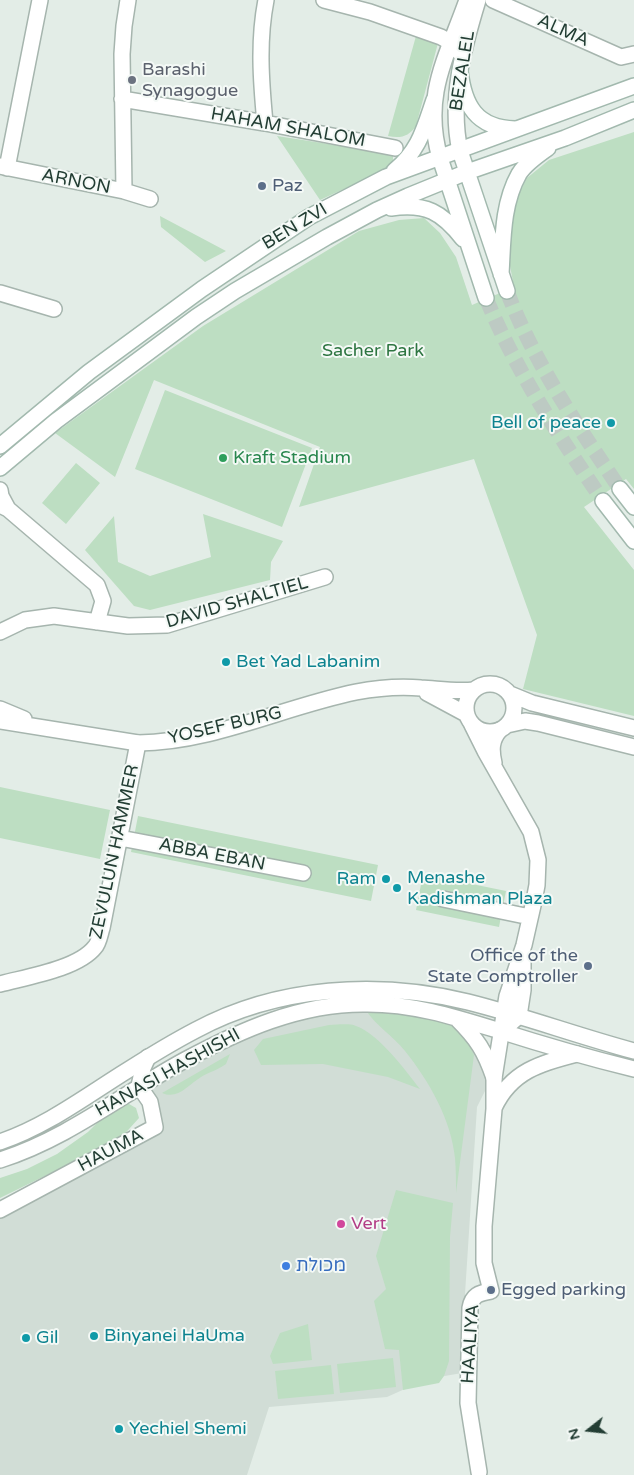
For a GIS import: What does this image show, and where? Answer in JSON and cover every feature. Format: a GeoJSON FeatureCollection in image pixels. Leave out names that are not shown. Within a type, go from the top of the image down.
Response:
{"type":"FeatureCollection","features":[{"type":"Feature","properties":{"kind":"street"},"geometry":{"type":"LineString","coordinates":[[4,167],[40,0]]}},
{"type":"Feature","properties":{"kind":"street"},"geometry":{"type":"LineString","coordinates":[[124,190],[122,54],[128,0]]}},
{"type":"Feature","properties":{"kind":"street"},"geometry":{"type":"LineString","coordinates":[[265,123],[260,69],[266,0]]}},
{"type":"Feature","properties":{"kind":"street"},"geometry":{"type":"LineString","coordinates":[[324,0],[370,12],[441,37],[450,42],[461,64],[462,86],[472,111],[482,120],[493,126],[521,128]]}},
{"type":"Feature","properties":{"kind":"street","name":"BEZALEL"},"geometry":{"type":"LineString","coordinates":[[467,0],[445,56],[434,100],[433,128],[446,180],[486,298]]}},
{"type":"Feature","properties":{"kind":"street","name":"BEZALEL"},"geometry":{"type":"LineString","coordinates":[[478,0],[461,64],[455,108],[456,133],[460,151],[507,291]]}},
{"type":"Feature","properties":{"kind":"street","name":"ALMA"},"geometry":{"type":"LineString","coordinates":[[493,0],[620,57],[634,54]]}},
{"type":"Feature","properties":{"kind":"street","name":"BEN ZVI"},"geometry":{"type":"LineString","coordinates":[[0,446],[89,372],[259,249],[308,217],[386,177],[634,86]]}},
{"type":"Feature","properties":{"kind":"street","name":"HAHAM SHALOM"},"geometry":{"type":"LineString","coordinates":[[122,99],[265,123],[395,148]]}},
{"type":"Feature","properties":{"kind":"street"},"geometry":{"type":"LineString","coordinates":[[386,177],[407,159],[414,150],[421,138],[434,100]]}},
{"type":"Feature","properties":{"kind":"street","name":"BEN ZVI"},"geometry":{"type":"LineString","coordinates":[[0,470],[56,421],[196,317],[235,291],[377,210],[446,180],[565,138],[634,110]]}},
{"type":"Feature","properties":{"kind":"street"},"geometry":{"type":"LineString","coordinates":[[501,274],[505,217],[510,195],[520,173],[539,154],[565,138]]}},
{"type":"Feature","properties":{"kind":"street","name":"ARNON"},"geometry":{"type":"LineString","coordinates":[[4,167],[124,190],[150,199]]}},
{"type":"Feature","properties":{"kind":"street"},"geometry":{"type":"LineString","coordinates":[[377,210],[411,206],[434,212],[446,218],[469,246]]}},
{"type":"Feature","properties":{"kind":"street"},"geometry":{"type":"LineString","coordinates":[[0,293],[54,309]]}},
{"type":"Feature","properties":{"kind":"street"},"geometry":{"type":"LineString","coordinates":[[620,489],[634,507]]}},
{"type":"Feature","properties":{"kind":"street"},"geometry":{"type":"LineString","coordinates":[[0,490],[4,507],[97,585],[103,601],[97,622]]}},
{"type":"Feature","properties":{"kind":"street"},"geometry":{"type":"LineString","coordinates":[[603,501],[634,541]]}},
{"type":"Feature","properties":{"kind":"street","name":"DAVID SHALTIEL"},"geometry":{"type":"LineString","coordinates":[[0,632],[24,620],[39,617],[62,617],[128,626],[166,625],[325,578]]}},
{"type":"Feature","properties":{"kind":"street"},"geometry":{"type":"LineString","coordinates":[[634,728],[532,702],[510,694],[497,685],[488,684],[480,686],[474,690],[466,701],[469,719],[482,731],[488,732],[525,721],[634,747]]}},
{"type":"Feature","properties":{"kind":"street","name":"YOSEF BURG"},"geometry":{"type":"LineString","coordinates":[[0,721],[138,743],[154,743],[200,736],[356,692],[402,688],[455,691],[474,690]]}},
{"type":"Feature","properties":{"kind":"street","name":"YOSEF BURG"},"geometry":{"type":"LineString","coordinates":[[402,688],[428,693],[469,719]]}},
{"type":"Feature","properties":{"kind":"street"},"geometry":{"type":"LineString","coordinates":[[495,769],[492,747],[495,736],[512,718],[514,710],[510,694]]}},
{"type":"Feature","properties":{"kind":"street","name":"YOSEF BURG"},"geometry":{"type":"LineString","coordinates":[[0,709],[46,728]]}},
{"type":"Feature","properties":{"kind":"street","name":"HAALIYA"},"geometry":{"type":"LineString","coordinates":[[469,719],[530,832],[538,860],[537,885],[524,945],[512,979],[511,1014],[500,1031],[494,1078],[494,1109],[484,1226],[484,1263],[491,1291],[482,1292],[474,1296],[471,1301],[468,1404],[479,1472]]}},
{"type":"Feature","properties":{"kind":"street","name":"ZEVULUN HAMMER"},"geometry":{"type":"LineString","coordinates":[[0,984],[57,969],[82,958],[96,946],[102,928],[138,743]]}},
{"type":"Feature","properties":{"kind":"street","name":"ABBA EBAN"},"geometry":{"type":"LineString","coordinates":[[120,838],[304,873]]}},
{"type":"Feature","properties":{"kind":"street"},"geometry":{"type":"LineString","coordinates":[[443,899],[530,917]]}},
{"type":"Feature","properties":{"kind":"street","name":"HANASI HASHISHI"},"geometry":{"type":"LineString","coordinates":[[0,1142],[37,1127],[60,1114],[148,1057],[195,1030],[236,1011],[261,1003],[306,994],[354,990],[402,991],[444,997],[511,1014],[634,1051]]}},
{"type":"Feature","properties":{"kind":"street","name":"HANASI HASHISHI"},"geometry":{"type":"LineString","coordinates":[[0,1160],[49,1140],[186,1059],[242,1031],[304,1011],[351,1004],[413,1007],[634,1069]]}},
{"type":"Feature","properties":{"kind":"street"},"geometry":{"type":"LineString","coordinates":[[456,1018],[476,1039],[487,1056],[494,1078]]}},
{"type":"Feature","properties":{"kind":"street","name":"HAALIYA"},"geometry":{"type":"LineString","coordinates":[[494,1109],[505,1089],[520,1075],[546,1062],[578,1054]]}},
{"type":"Feature","properties":{"kind":"street"},"geometry":{"type":"LineString","coordinates":[[139,1086],[143,1068],[148,1057]]}},
{"type":"Feature","properties":{"kind":"street","name":"HAUMA"},"geometry":{"type":"LineString","coordinates":[[0,1210],[155,1128],[150,1102],[139,1086]]}},
{"type":"Feature","properties":{"kind":"shaded area"},"geometry":{"type":"Polygon","coordinates":[[[413,1007],[487,1056],[487,1087],[477,1107],[465,1294],[468,1372],[427,1379],[387,1397],[269,1407],[247,1475],[0,1475],[0,1208],[155,1128],[139,1086],[296,1013],[413,1007]]]}},
{"type":"Feature","properties":{"kind":"green space"},"geometry":{"type":"Polygon","coordinates":[[[416,36],[438,43],[416,126],[404,136],[388,136],[416,36]]]}},
{"type":"Feature","properties":{"kind":"green space","name":"Sacher Park"},"geometry":{"type":"Polygon","coordinates":[[[634,132],[634,489],[626,479],[584,507],[634,570],[634,716],[523,689],[537,635],[474,459],[299,507],[320,447],[154,380],[115,477],[55,433],[203,326],[359,231],[399,220],[424,218],[440,233],[456,257],[472,305],[514,287],[510,266],[508,232],[516,200],[527,178],[549,160],[634,132]]]}},
{"type":"Feature","properties":{"kind":"green space"},"geometry":{"type":"Polygon","coordinates":[[[277,136],[393,154],[393,161],[385,170],[320,200],[277,136]]]}},
{"type":"Feature","properties":{"kind":"green space"},"geometry":{"type":"Polygon","coordinates":[[[160,216],[226,251],[205,262],[161,227],[160,216]]]}},
{"type":"Feature","properties":{"kind":"green space","name":"Kraft Stadium"},"geometry":{"type":"Polygon","coordinates":[[[165,390],[312,448],[282,527],[135,469],[165,390]]]}},
{"type":"Feature","properties":{"kind":"green space"},"geometry":{"type":"Polygon","coordinates":[[[76,463],[100,483],[66,524],[42,503],[76,463]]]}},
{"type":"Feature","properties":{"kind":"green space"},"geometry":{"type":"Polygon","coordinates":[[[203,514],[283,541],[271,562],[270,580],[150,610],[134,606],[85,550],[114,516],[118,562],[150,576],[211,557],[203,514]]]}},
{"type":"Feature","properties":{"kind":"green space"},"geometry":{"type":"Polygon","coordinates":[[[0,787],[110,810],[100,859],[0,838],[0,787]]]}},
{"type":"Feature","properties":{"kind":"green space"},"geometry":{"type":"Polygon","coordinates":[[[138,816],[378,865],[371,901],[131,852],[138,816]]]}},
{"type":"Feature","properties":{"kind":"green space"},"geometry":{"type":"Polygon","coordinates":[[[423,874],[506,891],[499,927],[416,910],[423,874]]]}},
{"type":"Feature","properties":{"kind":"green space"},"geometry":{"type":"Polygon","coordinates":[[[365,1009],[437,1016],[452,1024],[467,1039],[474,1055],[456,1193],[453,1143],[438,1101],[405,1051],[374,1021],[365,1009]]]}},
{"type":"Feature","properties":{"kind":"green space"},"geometry":{"type":"Polygon","coordinates":[[[329,1025],[350,1025],[365,1030],[383,1045],[420,1089],[388,1077],[323,1064],[261,1065],[254,1050],[263,1039],[329,1025]]]}},
{"type":"Feature","properties":{"kind":"green space"},"geometry":{"type":"Polygon","coordinates":[[[230,1054],[226,1064],[201,1077],[183,1091],[173,1095],[162,1093],[230,1054]]]}},
{"type":"Feature","properties":{"kind":"green space"},"geometry":{"type":"Polygon","coordinates":[[[120,1104],[129,1104],[136,1108],[139,1118],[120,1139],[0,1198],[0,1178],[27,1169],[57,1154],[88,1132],[104,1116],[120,1104]]]}},
{"type":"Feature","properties":{"kind":"green space"},"geometry":{"type":"Polygon","coordinates":[[[396,1190],[453,1203],[450,1237],[449,1361],[444,1376],[439,1383],[403,1390],[399,1350],[385,1349],[374,1301],[386,1289],[376,1256],[396,1190]]]}},
{"type":"Feature","properties":{"kind":"green space"},"geometry":{"type":"Polygon","coordinates":[[[308,1324],[312,1360],[273,1364],[270,1356],[280,1333],[308,1324]]]}},
{"type":"Feature","properties":{"kind":"green space"},"geometry":{"type":"Polygon","coordinates":[[[393,1358],[396,1387],[340,1393],[337,1364],[393,1358]]]}},
{"type":"Feature","properties":{"kind":"green space"},"geometry":{"type":"Polygon","coordinates":[[[331,1365],[334,1394],[278,1399],[275,1371],[331,1365]]]}},
{"type":"Feature","properties":{"kind":"tunnel"},"geometry":{"type":"LineString","coordinates":[[507,291],[518,318],[544,369],[573,418],[620,489]]}},
{"type":"Feature","properties":{"kind":"tunnel"},"geometry":{"type":"LineString","coordinates":[[486,298],[511,351],[539,403],[603,501]]}},
{"type":"Feature","properties":{"kind":"place","name":"Barashi Synagogue"},"geometry":{"type":"Point","coordinates":[132,80]}},
{"type":"Feature","properties":{"kind":"place","name":"Paz"},"geometry":{"type":"Point","coordinates":[262,186]}},
{"type":"Feature","properties":{"kind":"place","name":"Bell of peace"},"geometry":{"type":"Point","coordinates":[611,423]}},
{"type":"Feature","properties":{"kind":"place","name":"Kraft Stadium"},"geometry":{"type":"Point","coordinates":[223,458]}},
{"type":"Feature","properties":{"kind":"place","name":"Bet Yad Labanim"},"geometry":{"type":"Point","coordinates":[226,662]}},
{"type":"Feature","properties":{"kind":"place","name":"Ram"},"geometry":{"type":"Point","coordinates":[386,879]}},
{"type":"Feature","properties":{"kind":"place","name":"Menashe Kadishman Plaza"},"geometry":{"type":"Point","coordinates":[397,888]}},
{"type":"Feature","properties":{"kind":"place","name":"Office of the State Comptroller"},"geometry":{"type":"Point","coordinates":[588,966]}},
{"type":"Feature","properties":{"kind":"place","name":"Vert"},"geometry":{"type":"Point","coordinates":[341,1224]}},
{"type":"Feature","properties":{"kind":"place","name":"מכולת"},"geometry":{"type":"Point","coordinates":[286,1266]}},
{"type":"Feature","properties":{"kind":"place","name":"Egged parking"},"geometry":{"type":"Point","coordinates":[491,1290]}},
{"type":"Feature","properties":{"kind":"place","name":"Binyanei HaUma"},"geometry":{"type":"Point","coordinates":[94,1336]}},
{"type":"Feature","properties":{"kind":"place","name":"Gil"},"geometry":{"type":"Point","coordinates":[26,1338]}},
{"type":"Feature","properties":{"kind":"place","name":"Yechiel Shemi"},"geometry":{"type":"Point","coordinates":[119,1429]}}]}
